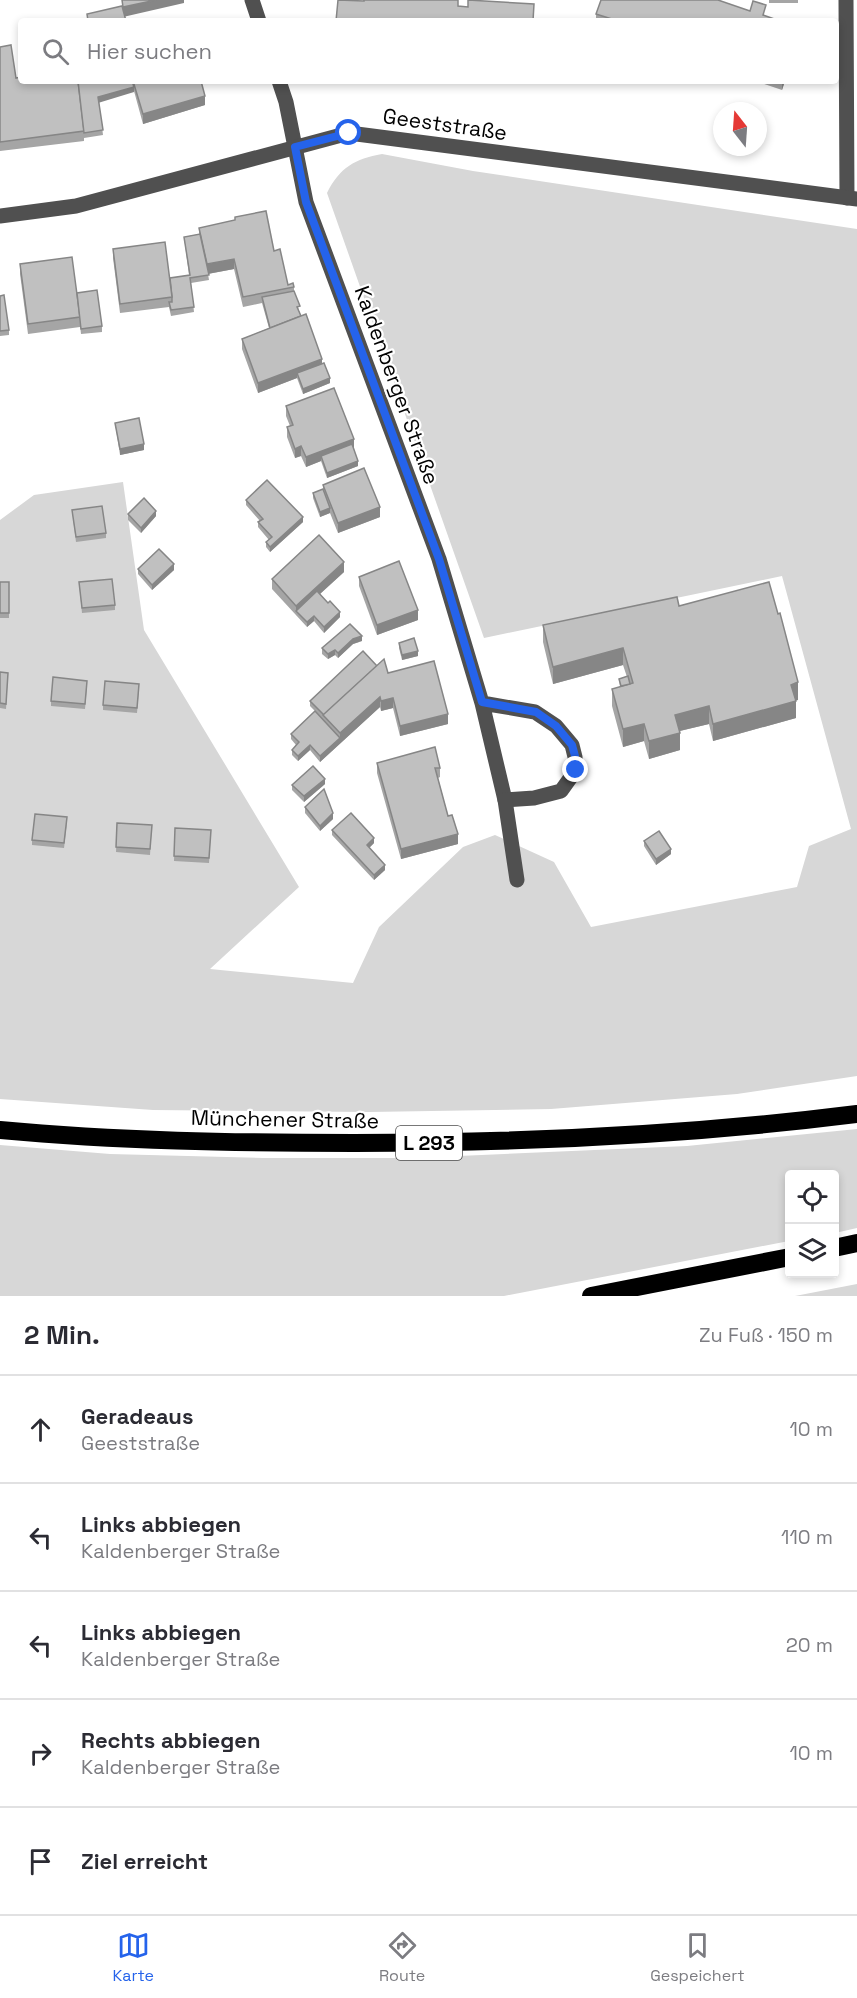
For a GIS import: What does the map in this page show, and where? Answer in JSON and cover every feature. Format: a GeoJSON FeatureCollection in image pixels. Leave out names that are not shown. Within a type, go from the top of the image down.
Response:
{"type":"FeatureCollection","features":[{"type":"Feature","properties":{"kind":"highway","name":"Münchener Straße"},"geometry":{"type":"LineString","coordinates":[[0,1130],[52,1135],[255,1143],[426,1143],[661,1134],[857,1114]]}},
{"type":"Feature","properties":{"kind":"highway"},"geometry":{"type":"LineString","coordinates":[[839,1247],[857,1243]]}},
{"type":"Feature","properties":{"kind":"highway"},"geometry":{"type":"LineString","coordinates":[[591,1296],[785,1258]]}},
{"type":"Feature","properties":{"kind":"street"},"geometry":{"type":"LineString","coordinates":[[252,0],[258,18]]}},
{"type":"Feature","properties":{"kind":"street"},"geometry":{"type":"LineString","coordinates":[[846,0],[852,199]]}},
{"type":"Feature","properties":{"kind":"street","name":"Kaldenberger Straße"},"geometry":{"type":"LineString","coordinates":[[280,84],[286,102],[306,202],[439,559],[482,702],[505,800],[517,880]]}},
{"type":"Feature","properties":{"kind":"street","name":"Geeststraße"},"geometry":{"type":"LineString","coordinates":[[0,216],[76,206],[349,133],[852,199]]}},
{"type":"Feature","properties":{"kind":"street"},"geometry":{"type":"LineString","coordinates":[[482,702],[536,712],[556,726],[572,745],[575,756],[576,770],[561,790],[534,798],[505,800]]}},
{"type":"Feature","properties":{"kind":"shaded area"},"geometry":{"type":"Polygon","coordinates":[[[382,154],[473,171],[857,229],[857,1076],[737,1094],[551,1109],[369,1112],[153,1110],[0,1099],[0,520],[34,495],[123,482],[144,630],[299,887],[210,969],[353,983],[379,927],[463,847],[495,835],[554,862],[591,927],[797,887],[809,846],[851,829],[782,576],[484,638],[327,193],[337,177],[349,166],[382,154]]]}},
{"type":"Feature","properties":{"kind":"shaded area"},"geometry":{"type":"Polygon","coordinates":[[[857,1129],[857,1228],[839,1232],[839,1170],[785,1170],[785,1242],[504,1296],[0,1296],[0,1145],[110,1154],[263,1158],[413,1158],[687,1146],[857,1129]]]}},
{"type":"Feature","properties":{"kind":"shaded area"},"geometry":{"type":"Polygon","coordinates":[[[857,1284],[857,1296],[795,1296],[857,1284]]]}},
{"type":"Feature","properties":{"kind":"building"},"geometry":{"type":"Polygon","coordinates":[[[122,0],[156,0],[123,7],[122,0]]]}},
{"type":"Feature","properties":{"kind":"building"},"geometry":{"type":"Polygon","coordinates":[[[338,0],[458,0],[458,6],[468,7],[468,0],[534,4],[533,18],[336,18],[338,0]]]}},
{"type":"Feature","properties":{"kind":"building"},"geometry":{"type":"Polygon","coordinates":[[[601,0],[718,0],[750,11],[753,1],[766,5],[763,15],[772,18],[609,18],[596,14],[601,0]]]}},
{"type":"Feature","properties":{"kind":"building"},"geometry":{"type":"Polygon","coordinates":[[[122,6],[125,18],[88,18],[87,14],[122,6]]]}},
{"type":"Feature","properties":{"kind":"building"},"geometry":{"type":"Polygon","coordinates":[[[11,45],[18,84],[78,84],[84,131],[0,142],[0,47],[11,45]]]}},
{"type":"Feature","properties":{"kind":"building"},"geometry":{"type":"Polygon","coordinates":[[[78,84],[133,84],[134,87],[98,97],[103,130],[84,133],[78,84]]]}},
{"type":"Feature","properties":{"kind":"building"},"geometry":{"type":"Polygon","coordinates":[[[134,84],[202,84],[205,96],[143,114],[134,84]]]}},
{"type":"Feature","properties":{"kind":"building"},"geometry":{"type":"Polygon","coordinates":[[[266,211],[274,251],[280,249],[288,285],[293,283],[294,287],[243,297],[234,259],[207,264],[199,228],[235,220],[235,217],[266,211]]]}},
{"type":"Feature","properties":{"kind":"building"},"geometry":{"type":"Polygon","coordinates":[[[200,234],[209,275],[190,278],[194,307],[171,310],[170,278],[190,275],[184,237],[200,234]]]}},
{"type":"Feature","properties":{"kind":"building"},"geometry":{"type":"Polygon","coordinates":[[[165,242],[172,297],[120,304],[113,249],[165,242]]]}},
{"type":"Feature","properties":{"kind":"building"},"geometry":{"type":"Polygon","coordinates":[[[72,257],[80,317],[28,324],[20,264],[72,257]]]}},
{"type":"Feature","properties":{"kind":"building"},"geometry":{"type":"Polygon","coordinates":[[[97,290],[102,326],[81,329],[77,293],[97,290]]]}},
{"type":"Feature","properties":{"kind":"building"},"geometry":{"type":"Polygon","coordinates":[[[294,291],[301,316],[270,328],[262,297],[294,291]]]}},
{"type":"Feature","properties":{"kind":"building"},"geometry":{"type":"Polygon","coordinates":[[[4,295],[9,330],[0,331],[0,296],[4,295]]]}},
{"type":"Feature","properties":{"kind":"building"},"geometry":{"type":"Polygon","coordinates":[[[306,314],[322,359],[258,383],[242,339],[306,314]]]}},
{"type":"Feature","properties":{"kind":"building"},"geometry":{"type":"Polygon","coordinates":[[[324,363],[330,378],[303,389],[297,373],[324,363]]]}},
{"type":"Feature","properties":{"kind":"building"},"geometry":{"type":"Polygon","coordinates":[[[334,388],[354,439],[306,457],[301,446],[295,449],[287,427],[293,425],[286,406],[334,388]]]}},
{"type":"Feature","properties":{"kind":"building"},"geometry":{"type":"Polygon","coordinates":[[[139,418],[144,444],[120,449],[115,423],[139,418]]]}},
{"type":"Feature","properties":{"kind":"building"},"geometry":{"type":"Polygon","coordinates":[[[352,444],[358,461],[327,473],[321,456],[352,444]]]}},
{"type":"Feature","properties":{"kind":"building"},"geometry":{"type":"Polygon","coordinates":[[[364,468],[380,507],[338,523],[323,485],[364,468]]]}},
{"type":"Feature","properties":{"kind":"building"},"geometry":{"type":"Polygon","coordinates":[[[267,480],[303,517],[270,547],[266,542],[272,537],[258,522],[263,519],[246,500],[267,480]]]}},
{"type":"Feature","properties":{"kind":"building"},"geometry":{"type":"Polygon","coordinates":[[[323,489],[330,508],[320,512],[313,493],[323,489]]]}},
{"type":"Feature","properties":{"kind":"building"},"geometry":{"type":"Polygon","coordinates":[[[144,498],[156,511],[141,528],[128,514],[144,498]]]}},
{"type":"Feature","properties":{"kind":"building"},"geometry":{"type":"Polygon","coordinates":[[[102,506],[106,533],[76,537],[72,510],[102,506]]]}},
{"type":"Feature","properties":{"kind":"building"},"geometry":{"type":"Polygon","coordinates":[[[319,535],[344,562],[296,606],[272,579],[319,535]]]}},
{"type":"Feature","properties":{"kind":"building"},"geometry":{"type":"Polygon","coordinates":[[[159,549],[174,564],[152,585],[138,569],[159,549]]]}},
{"type":"Feature","properties":{"kind":"building"},"geometry":{"type":"Polygon","coordinates":[[[399,561],[418,610],[377,625],[359,577],[399,561]]]}},
{"type":"Feature","properties":{"kind":"building"},"geometry":{"type":"Polygon","coordinates":[[[112,579],[115,605],[82,608],[79,582],[112,579]]]}},
{"type":"Feature","properties":{"kind":"building"},"geometry":{"type":"Polygon","coordinates":[[[0,582],[9,582],[9,613],[0,613],[0,582]]]}},
{"type":"Feature","properties":{"kind":"building"},"geometry":{"type":"Polygon","coordinates":[[[769,582],[778,614],[780,613],[798,682],[791,685],[796,701],[713,724],[709,706],[675,715],[680,733],[649,741],[644,724],[623,729],[612,689],[633,683],[623,648],[553,667],[543,625],[677,597],[679,606],[769,582]]]}},
{"type":"Feature","properties":{"kind":"building"},"geometry":{"type":"Polygon","coordinates":[[[317,591],[340,612],[324,627],[314,616],[307,622],[296,611],[317,591]]]}},
{"type":"Feature","properties":{"kind":"building"},"geometry":{"type":"Polygon","coordinates":[[[350,624],[362,636],[353,639],[338,653],[335,650],[328,654],[322,648],[350,624]]]}},
{"type":"Feature","properties":{"kind":"building"},"geometry":{"type":"Polygon","coordinates":[[[414,638],[418,651],[402,655],[399,643],[414,638]]]}},
{"type":"Feature","properties":{"kind":"building"},"geometry":{"type":"Polygon","coordinates":[[[363,651],[377,666],[324,715],[310,701],[363,651]]]}},
{"type":"Feature","properties":{"kind":"building"},"geometry":{"type":"Polygon","coordinates":[[[384,659],[388,673],[434,661],[448,714],[400,726],[393,698],[381,701],[380,697],[340,733],[323,715],[384,659]]]}},
{"type":"Feature","properties":{"kind":"building"},"geometry":{"type":"Polygon","coordinates":[[[0,672],[8,673],[6,704],[0,703],[0,672]]]}},
{"type":"Feature","properties":{"kind":"building"},"geometry":{"type":"Polygon","coordinates":[[[628,676],[630,684],[621,686],[619,679],[628,676]]]}},
{"type":"Feature","properties":{"kind":"building"},"geometry":{"type":"Polygon","coordinates":[[[53,677],[87,681],[85,704],[51,701],[53,677]]]}},
{"type":"Feature","properties":{"kind":"building"},"geometry":{"type":"Polygon","coordinates":[[[105,681],[139,684],[137,708],[103,705],[105,681]]]}},
{"type":"Feature","properties":{"kind":"building"},"geometry":{"type":"Polygon","coordinates":[[[315,711],[340,738],[320,756],[310,745],[298,756],[292,750],[299,742],[291,734],[315,711]]]}},
{"type":"Feature","properties":{"kind":"building"},"geometry":{"type":"Polygon","coordinates":[[[435,747],[440,768],[435,768],[448,816],[452,815],[458,834],[401,849],[377,763],[435,747]]]}},
{"type":"Feature","properties":{"kind":"building"},"geometry":{"type":"Polygon","coordinates":[[[313,766],[325,779],[304,796],[292,785],[313,766]]]}},
{"type":"Feature","properties":{"kind":"building"},"geometry":{"type":"Polygon","coordinates":[[[324,789],[333,813],[320,826],[305,807],[324,789]]]}},
{"type":"Feature","properties":{"kind":"building"},"geometry":{"type":"Polygon","coordinates":[[[351,813],[374,838],[367,845],[385,865],[374,875],[332,830],[351,813]]]}},
{"type":"Feature","properties":{"kind":"building"},"geometry":{"type":"Polygon","coordinates":[[[35,814],[67,817],[64,843],[32,840],[35,814]]]}},
{"type":"Feature","properties":{"kind":"building"},"geometry":{"type":"Polygon","coordinates":[[[117,823],[152,825],[150,849],[116,847],[117,823]]]}},
{"type":"Feature","properties":{"kind":"building"},"geometry":{"type":"Polygon","coordinates":[[[175,828],[211,830],[209,858],[174,856],[175,828]]]}},
{"type":"Feature","properties":{"kind":"building"},"geometry":{"type":"Polygon","coordinates":[[[659,831],[671,849],[656,859],[644,841],[659,831]]]}},
{"type":"Feature","properties":{"kind":"route"},"geometry":{"type":"LineString","coordinates":[[349,133],[295,147],[306,202],[439,559],[482,702],[536,712],[556,726],[572,745],[576,770]]}}]}
